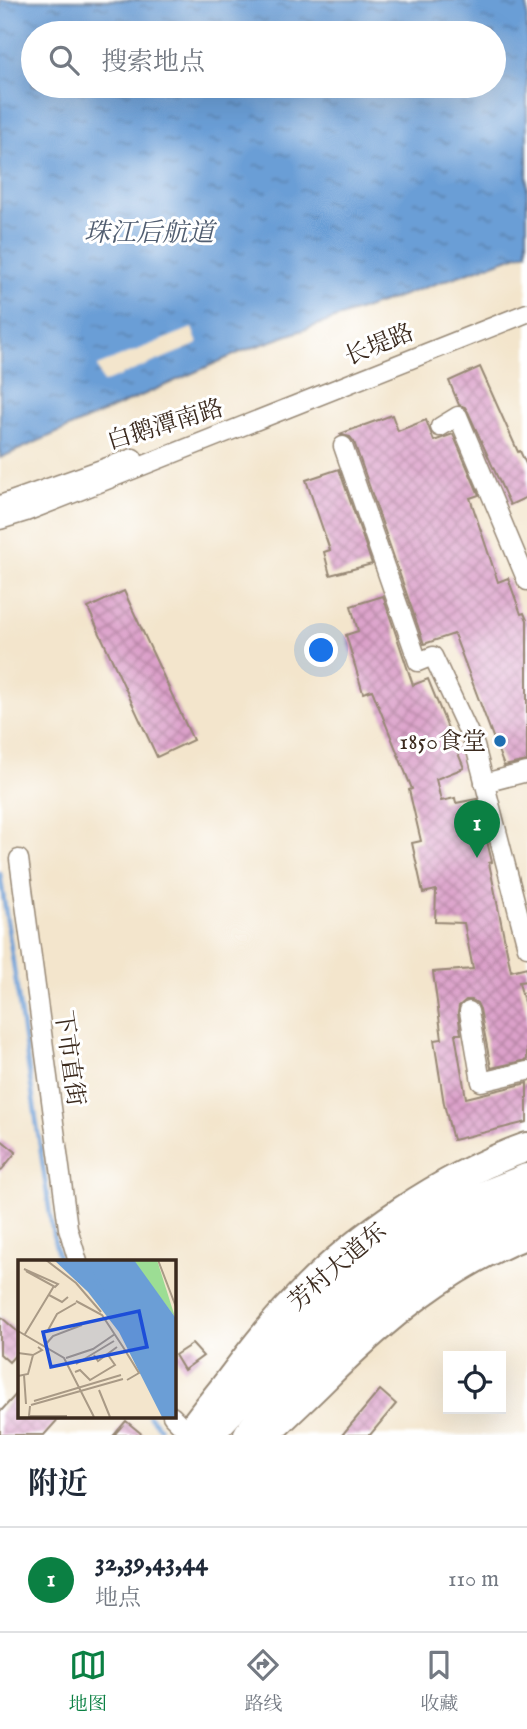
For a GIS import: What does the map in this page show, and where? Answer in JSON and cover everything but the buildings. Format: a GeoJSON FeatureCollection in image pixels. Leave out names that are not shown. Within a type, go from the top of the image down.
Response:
{"type":"FeatureCollection","features":[{"type":"Feature","properties":{"kind":"highway","name":"芳村大道东"},"geometry":{"type":"LineString","coordinates":[[250,1435],[328,1337],[467,1205],[527,1180]]}},
{"type":"Feature","properties":{"kind":"highway","name":"芳村大道东"},"geometry":{"type":"LineString","coordinates":[[189,1430],[367,1266],[440,1232],[527,1208]]}},
{"type":"Feature","properties":{"kind":"main road","name":"芳村大道东"},"geometry":{"type":"LineString","coordinates":[[189,1430],[278,1319],[343,1257],[421,1199],[476,1168],[527,1147]]}},
{"type":"Feature","properties":{"kind":"main road"},"geometry":{"type":"LineString","coordinates":[[265,1435],[374,1329],[416,1296],[456,1270],[527,1234]]}},
{"type":"Feature","properties":{"kind":"street","name":"长堤路"},"geometry":{"type":"LineString","coordinates":[[250,423],[527,313]]}},
{"type":"Feature","properties":{"kind":"street"},"geometry":{"type":"LineString","coordinates":[[440,426],[458,416],[527,580]]}},
{"type":"Feature","properties":{"kind":"street","name":"白鹅潭南路"},"geometry":{"type":"LineString","coordinates":[[0,505],[165,446],[250,423]]}},
{"type":"Feature","properties":{"kind":"street","name":"白鹅潭南路"},"geometry":{"type":"LineString","coordinates":[[0,520],[250,423]]}},
{"type":"Feature","properties":{"kind":"street"},"geometry":{"type":"LineString","coordinates":[[343,446],[418,662],[433,656],[475,746],[527,947]]}},
{"type":"Feature","properties":{"kind":"street"},"geometry":{"type":"LineString","coordinates":[[484,783],[527,772]]}},
{"type":"Feature","properties":{"kind":"street","name":"下市直街"},"geometry":{"type":"LineString","coordinates":[[19,859],[68,1228],[77,1260]]}},
{"type":"Feature","properties":{"kind":"street"},"geometry":{"type":"LineString","coordinates":[[469,1011],[481,1082],[527,1071]]}},
{"type":"Feature","properties":{"kind":"water","name":"珠江后航道"},"geometry":{"type":"Polygon","coordinates":[[[0,0],[527,0],[527,252],[243,351],[0,458],[0,0]]]}},
{"type":"Feature","properties":{"kind":"pier"},"geometry":{"type":"Polygon","coordinates":[[[192,328],[198,344],[103,383],[97,366],[192,328]]]}},
{"type":"Feature","properties":{"kind":"waterway"},"geometry":{"type":"LineString","coordinates":[[0,873],[53,1235],[59,1260]]}},
{"type":"Feature","properties":{"kind":"waterway"},"geometry":{"type":"LineString","coordinates":[[151,1418],[160,1428]]}},
{"type":"Feature","properties":{"kind":"place","name":"1850食堂"},"geometry":{"type":"Point","coordinates":[500,741]}},
{"type":"Feature","properties":{"kind":"place","name":"32,39,43,44"},"geometry":{"type":"Point","coordinates":[477,858]}}]}
